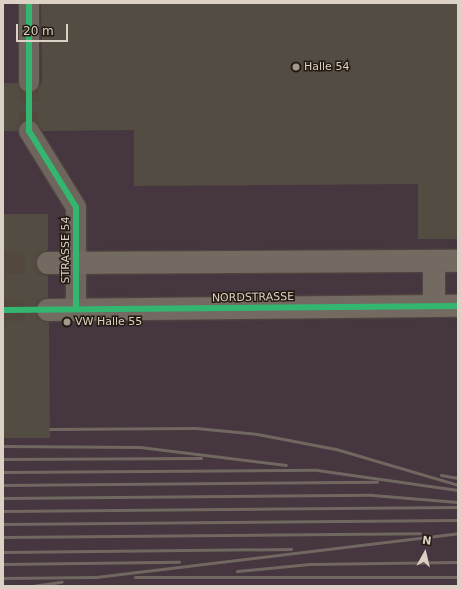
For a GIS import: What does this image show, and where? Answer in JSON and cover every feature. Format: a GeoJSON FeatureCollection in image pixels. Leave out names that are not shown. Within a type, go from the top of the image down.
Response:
{"type":"FeatureCollection","features":[{"type":"Feature","properties":{"kind":"street"},"geometry":{"type":"LineString","coordinates":[[29,3],[29,82]]}},
{"type":"Feature","properties":{"kind":"street","name":"STRASSE 54"},"geometry":{"type":"LineString","coordinates":[[29,131],[76,207],[76,309]]}},
{"type":"Feature","properties":{"kind":"street"},"geometry":{"type":"LineString","coordinates":[[434,261],[434,306]]}},
{"type":"Feature","properties":{"kind":"street"},"geometry":{"type":"LineString","coordinates":[[48,263],[458,261]]}},
{"type":"Feature","properties":{"kind":"street","name":"NORDSTRASSE"},"geometry":{"type":"LineString","coordinates":[[48,310],[458,306]]}},
{"type":"Feature","properties":{"kind":"shaded area"},"geometry":{"type":"Polygon","coordinates":[[[3,3],[458,3],[458,586],[3,586],[3,3]]]}},
{"type":"Feature","properties":{"kind":"building","name":"Halle 54"},"geometry":{"type":"Polygon","coordinates":[[[41,3],[458,3],[458,239],[418,239],[418,184],[134,186],[134,130],[43,131],[35,121],[29,120],[23,121],[18,131],[3,131],[3,83],[18,83],[23,92],[29,93],[35,92],[42,82],[41,3]]]}},
{"type":"Feature","properties":{"kind":"building"},"geometry":{"type":"Polygon","coordinates":[[[3,214],[48,214],[48,250],[37,256],[36,263],[41,274],[48,276],[48,298],[41,299],[36,310],[42,321],[49,322],[50,438],[3,438],[3,214]]]}},
{"type":"Feature","properties":{"kind":"tunnel"},"geometry":{"type":"LineString","coordinates":[[29,82],[29,131]]}},
{"type":"Feature","properties":{"kind":"tunnel"},"geometry":{"type":"LineString","coordinates":[[3,263],[48,263]]}},
{"type":"Feature","properties":{"kind":"tunnel"},"geometry":{"type":"LineString","coordinates":[[3,310],[48,310]]}},
{"type":"Feature","properties":{"kind":"railway"},"geometry":{"type":"LineString","coordinates":[[50,429],[196,428],[257,434],[336,449],[458,485]]}},
{"type":"Feature","properties":{"kind":"railway"},"geometry":{"type":"LineString","coordinates":[[3,446],[140,447],[286,465]]}},
{"type":"Feature","properties":{"kind":"railway"},"geometry":{"type":"LineString","coordinates":[[3,459],[201,458]]}},
{"type":"Feature","properties":{"kind":"railway"},"geometry":{"type":"LineString","coordinates":[[3,472],[317,470],[458,490]]}},
{"type":"Feature","properties":{"kind":"railway"},"geometry":{"type":"LineString","coordinates":[[441,475],[458,478]]}},
{"type":"Feature","properties":{"kind":"railway"},"geometry":{"type":"LineString","coordinates":[[3,485],[377,482]]}},
{"type":"Feature","properties":{"kind":"railway"},"geometry":{"type":"LineString","coordinates":[[3,498],[372,495],[458,502]]}},
{"type":"Feature","properties":{"kind":"railway"},"geometry":{"type":"LineString","coordinates":[[3,511],[458,507]]}},
{"type":"Feature","properties":{"kind":"railway"},"geometry":{"type":"LineString","coordinates":[[3,524],[458,520]]}},
{"type":"Feature","properties":{"kind":"railway"},"geometry":{"type":"LineString","coordinates":[[3,537],[420,533]]}},
{"type":"Feature","properties":{"kind":"railway"},"geometry":{"type":"LineString","coordinates":[[3,578],[96,577],[458,533]]}},
{"type":"Feature","properties":{"kind":"railway"},"geometry":{"type":"LineString","coordinates":[[3,552],[291,549]]}},
{"type":"Feature","properties":{"kind":"railway"},"geometry":{"type":"LineString","coordinates":[[3,564],[179,562]]}},
{"type":"Feature","properties":{"kind":"railway"},"geometry":{"type":"LineString","coordinates":[[237,571],[310,564],[458,562]]}},
{"type":"Feature","properties":{"kind":"railway"},"geometry":{"type":"LineString","coordinates":[[135,577],[458,577]]}},
{"type":"Feature","properties":{"kind":"railway"},"geometry":{"type":"LineString","coordinates":[[32,586],[62,582]]}},
{"type":"Feature","properties":{"kind":"cycle path"},"geometry":{"type":"LineString","coordinates":[[29,3],[29,131],[76,207],[76,309]]}},
{"type":"Feature","properties":{"kind":"cycle path"},"geometry":{"type":"LineString","coordinates":[[3,310],[458,306]]}},
{"type":"Feature","properties":{"kind":"place","name":"Halle 54"},"geometry":{"type":"Point","coordinates":[296,67]}},
{"type":"Feature","properties":{"kind":"place","name":"VW Halle 55"},"geometry":{"type":"Point","coordinates":[67,322]}}]}
